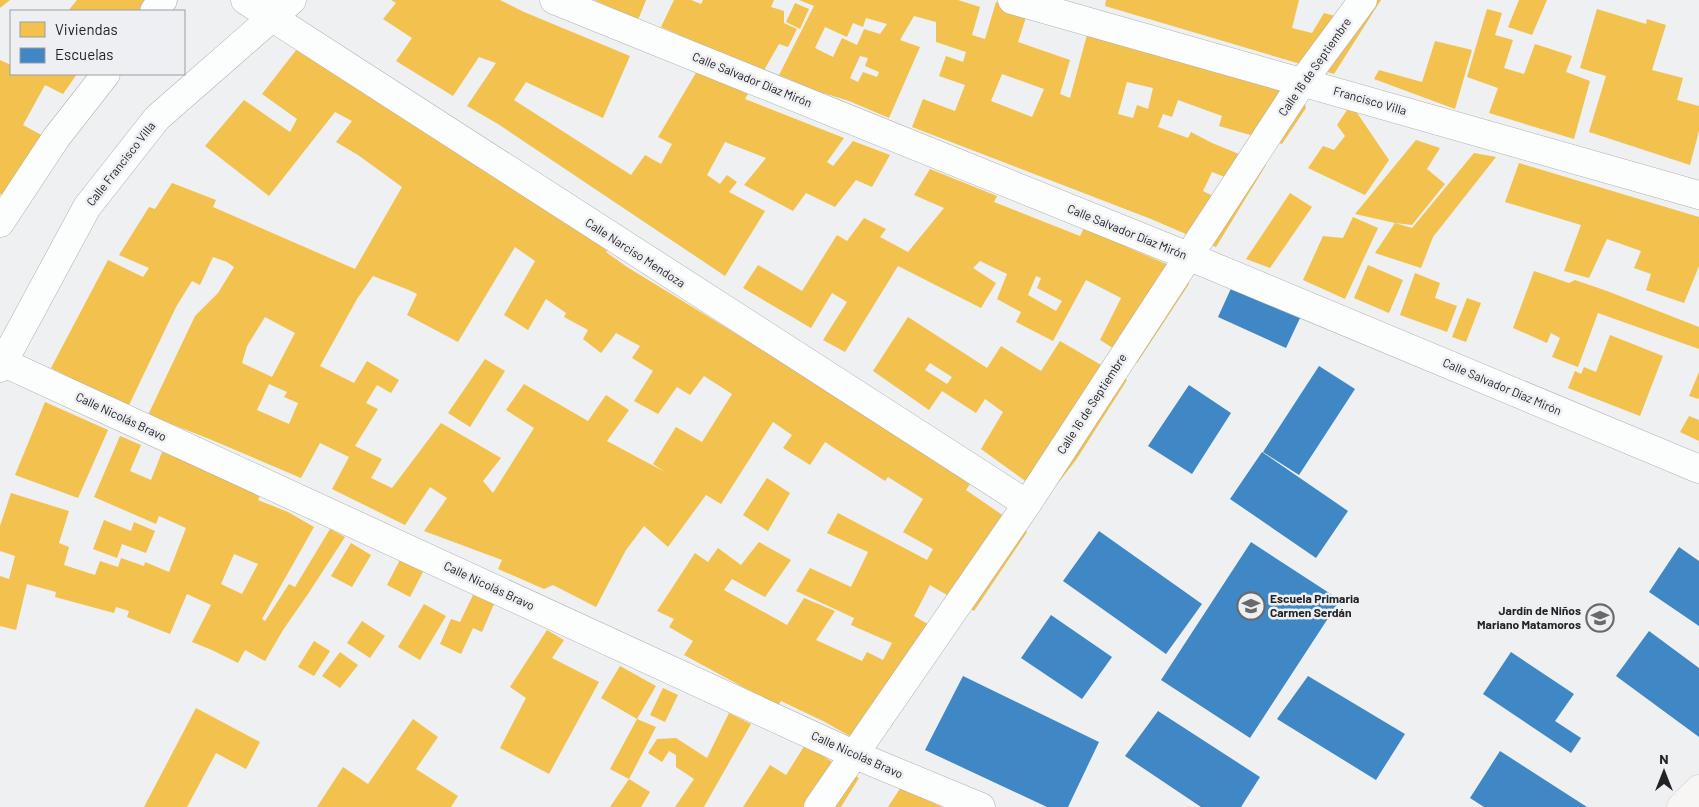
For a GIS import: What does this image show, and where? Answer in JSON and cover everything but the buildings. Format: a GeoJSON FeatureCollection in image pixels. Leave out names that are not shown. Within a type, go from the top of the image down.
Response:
{"type":"FeatureCollection","features":[{"type":"Feature","properties":{"kind":"main road"},"geometry":{"type":"LineString","coordinates":[[1681,807],[1699,789]]}},
{"type":"Feature","properties":{"kind":"street"},"geometry":{"type":"LineString","coordinates":[[155,10],[163,0]]}},
{"type":"Feature","properties":{"kind":"street","name":"Calle Narciso Mendoza"},"geometry":{"type":"LineString","coordinates":[[245,0],[270,18],[1027,504]]}},
{"type":"Feature","properties":{"kind":"street","name":"Calle Francisco Villa"},"geometry":{"type":"LineString","coordinates":[[1,364],[87,206],[157,118],[292,0]]}},
{"type":"Feature","properties":{"kind":"street","name":"Calle Salvador Díaz Mirón"},"geometry":{"type":"LineString","coordinates":[[554,0],[1188,256],[1699,469]]}},
{"type":"Feature","properties":{"kind":"street","name":"Francisco Villa"},"geometry":{"type":"LineString","coordinates":[[1012,0],[1303,81],[1699,195]]}},
{"type":"Feature","properties":{"kind":"street","name":"Calle 16 de Septiembre"},"geometry":{"type":"LineString","coordinates":[[818,807],[1027,504],[1303,81],[1363,0]]}},
{"type":"Feature","properties":{"kind":"street"},"geometry":{"type":"LineString","coordinates":[[0,223],[56,138],[105,75]]}},
{"type":"Feature","properties":{"kind":"street","name":"Calle Nicolás Bravo"},"geometry":{"type":"LineString","coordinates":[[1,364],[853,754],[981,807]]}},
{"type":"Feature","properties":{"kind":"place","name":"Escuela Primaria Carmen Serdán"},"geometry":{"type":"Point","coordinates":[1251,606]}},
{"type":"Feature","properties":{"kind":"place","name":"Jardín de Niños Mariano Matamoros"},"geometry":{"type":"Point","coordinates":[1600,618]}}]}
